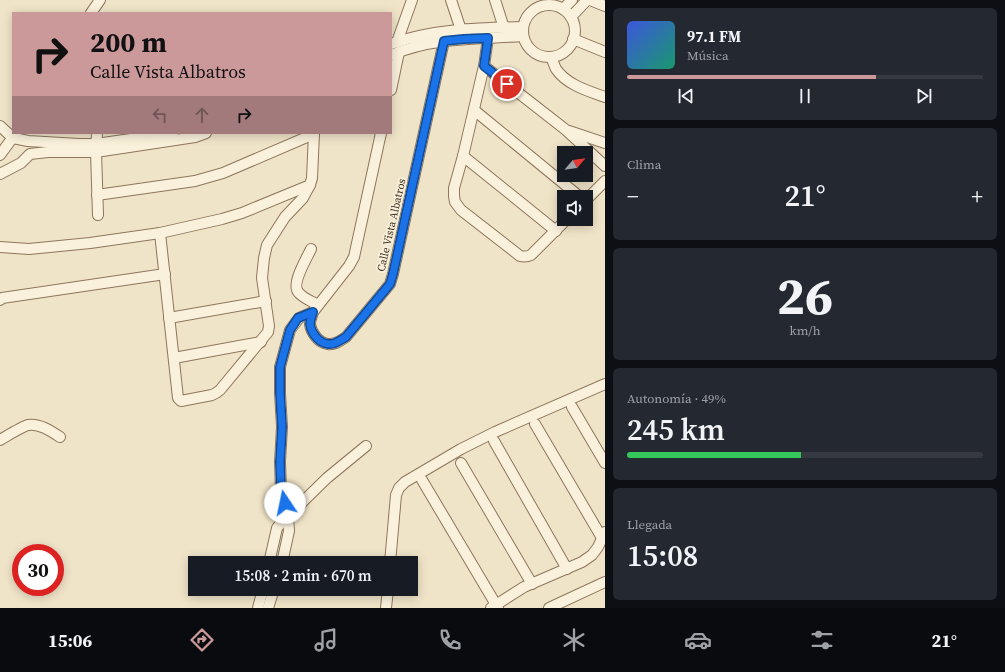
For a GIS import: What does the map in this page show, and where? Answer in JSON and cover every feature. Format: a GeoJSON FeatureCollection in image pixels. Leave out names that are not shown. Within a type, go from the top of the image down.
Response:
{"type":"FeatureCollection","features":[{"type":"Feature","properties":{"kind":"street"},"geometry":{"type":"LineString","coordinates":[[93,12],[100,0]]}},
{"type":"Feature","properties":{"kind":"street"},"geometry":{"type":"LineString","coordinates":[[392,80],[395,48],[412,0]]}},
{"type":"Feature","properties":{"kind":"street"},"geometry":{"type":"LineString","coordinates":[[451,0],[461,30]]}},
{"type":"Feature","properties":{"kind":"street"},"geometry":{"type":"LineString","coordinates":[[495,0],[504,28]]}},
{"type":"Feature","properties":{"kind":"street"},"geometry":{"type":"LineString","coordinates":[[564,9],[572,0]]}},
{"type":"Feature","properties":{"kind":"street"},"geometry":{"type":"LineString","coordinates":[[571,17],[588,0],[605,6]]}},
{"type":"Feature","properties":{"kind":"street"},"geometry":{"type":"LineString","coordinates":[[539,3],[558,6],[564,9],[571,17],[574,24],[574,39],[570,46],[565,51],[551,57],[541,55],[531,50],[525,41],[523,32],[526,19],[531,12],[539,3]]}},
{"type":"Feature","properties":{"kind":"street"},"geometry":{"type":"LineString","coordinates":[[395,48],[419,35],[461,30],[504,28],[523,32]]}},
{"type":"Feature","properties":{"kind":"street"},"geometry":{"type":"LineString","coordinates":[[395,48],[444,41],[488,38],[523,32]]}},
{"type":"Feature","properties":{"kind":"street"},"geometry":{"type":"LineString","coordinates":[[488,38],[484,66],[454,188],[455,202],[461,210],[520,256],[524,257],[531,255],[561,226]]}},
{"type":"Feature","properties":{"kind":"street"},"geometry":{"type":"LineString","coordinates":[[574,39],[605,52]]}},
{"type":"Feature","properties":{"kind":"street","name":"Calle Vista Albatros"},"geometry":{"type":"LineString","coordinates":[[316,309],[310,325],[316,338],[329,344],[336,343],[346,337],[390,284],[444,41]]}},
{"type":"Feature","properties":{"kind":"street"},"geometry":{"type":"LineString","coordinates":[[551,57],[563,78],[577,86],[605,97]]}},
{"type":"Feature","properties":{"kind":"street"},"geometry":{"type":"LineString","coordinates":[[484,66],[566,130],[605,166]]}},
{"type":"Feature","properties":{"kind":"street"},"geometry":{"type":"LineString","coordinates":[[474,110],[571,190]]}},
{"type":"Feature","properties":{"kind":"street"},"geometry":{"type":"LineString","coordinates":[[0,126],[12,133]]}},
{"type":"Feature","properties":{"kind":"street"},"geometry":{"type":"LineString","coordinates":[[566,130],[605,142]]}},
{"type":"Feature","properties":{"kind":"street"},"geometry":{"type":"LineString","coordinates":[[97,134],[98,215]]}},
{"type":"Feature","properties":{"kind":"street"},"geometry":{"type":"LineString","coordinates":[[0,155],[15,135],[28,141],[79,144],[96,148],[169,134]]}},
{"type":"Feature","properties":{"kind":"street"},"geometry":{"type":"LineString","coordinates":[[0,174],[20,164],[30,154],[195,137],[203,134]]}},
{"type":"Feature","properties":{"kind":"street"},"geometry":{"type":"LineString","coordinates":[[97,195],[195,181],[223,173],[314,134],[312,178],[310,185],[303,198],[285,217],[267,245],[262,278],[269,326],[268,332],[216,393],[212,395],[181,401],[178,398],[160,233]]}},
{"type":"Feature","properties":{"kind":"street"},"geometry":{"type":"LineString","coordinates":[[284,556],[289,531],[288,516],[281,490],[280,462],[282,427],[280,367],[290,330],[298,318],[316,309],[349,266],[354,257],[381,134]]}},
{"type":"Feature","properties":{"kind":"street"},"geometry":{"type":"LineString","coordinates":[[28,141],[30,154]]}},
{"type":"Feature","properties":{"kind":"street"},"geometry":{"type":"LineString","coordinates":[[463,156],[556,231]]}},
{"type":"Feature","properties":{"kind":"street"},"geometry":{"type":"LineString","coordinates":[[593,193],[605,181]]}},
{"type":"Feature","properties":{"kind":"street"},"geometry":{"type":"LineString","coordinates":[[0,247],[29,249],[90,243],[160,233],[242,213],[310,185]]}},
{"type":"Feature","properties":{"kind":"street"},"geometry":{"type":"LineString","coordinates":[[311,249],[297,280],[296,289],[299,294],[316,309]]}},
{"type":"Feature","properties":{"kind":"street"},"geometry":{"type":"LineString","coordinates":[[0,300],[2,298],[164,274]]}},
{"type":"Feature","properties":{"kind":"street"},"geometry":{"type":"LineString","coordinates":[[169,318],[266,301]]}},
{"type":"Feature","properties":{"kind":"street"},"geometry":{"type":"LineString","coordinates":[[174,358],[261,342]]}},
{"type":"Feature","properties":{"kind":"street"},"geometry":{"type":"LineString","coordinates":[[391,556],[396,495],[399,488],[405,482],[461,449],[495,432],[605,384]]}},
{"type":"Feature","properties":{"kind":"street"},"geometry":{"type":"LineString","coordinates":[[572,407],[605,463]]}},
{"type":"Feature","properties":{"kind":"street"},"geometry":{"type":"LineString","coordinates":[[422,480],[495,607],[524,588],[582,562],[592,555],[604,535],[535,424]]}},
{"type":"Feature","properties":{"kind":"street"},"geometry":{"type":"LineString","coordinates":[[0,440],[27,425],[40,426],[60,437]]}},
{"type":"Feature","properties":{"kind":"street"},"geometry":{"type":"LineString","coordinates":[[494,441],[567,569]]}},
{"type":"Feature","properties":{"kind":"street"},"geometry":{"type":"LineString","coordinates":[[271,556],[277,528],[280,524],[327,478],[366,446]]}},
{"type":"Feature","properties":{"kind":"street"},"geometry":{"type":"LineString","coordinates":[[461,463],[532,584]]}},
{"type":"Feature","properties":{"kind":"street"},"geometry":{"type":"LineString","coordinates":[[549,608],[605,582]]}},
{"type":"Feature","properties":{"kind":"street"},"geometry":{"type":"LineString","coordinates":[[258,608],[261,596]]}},
{"type":"Feature","properties":{"kind":"street"},"geometry":{"type":"LineString","coordinates":[[268,608],[272,596]]}},
{"type":"Feature","properties":{"kind":"street"},"geometry":{"type":"LineString","coordinates":[[386,608],[387,596]]}},
{"type":"Feature","properties":{"kind":"route"},"geometry":{"type":"LineString","coordinates":[[285,503],[281,490],[280,462],[282,427],[280,367],[290,330],[298,318],[313,312],[310,325],[316,338],[329,344],[336,343],[346,337],[390,284],[444,41],[488,38],[484,66],[507,84]]}}]}
